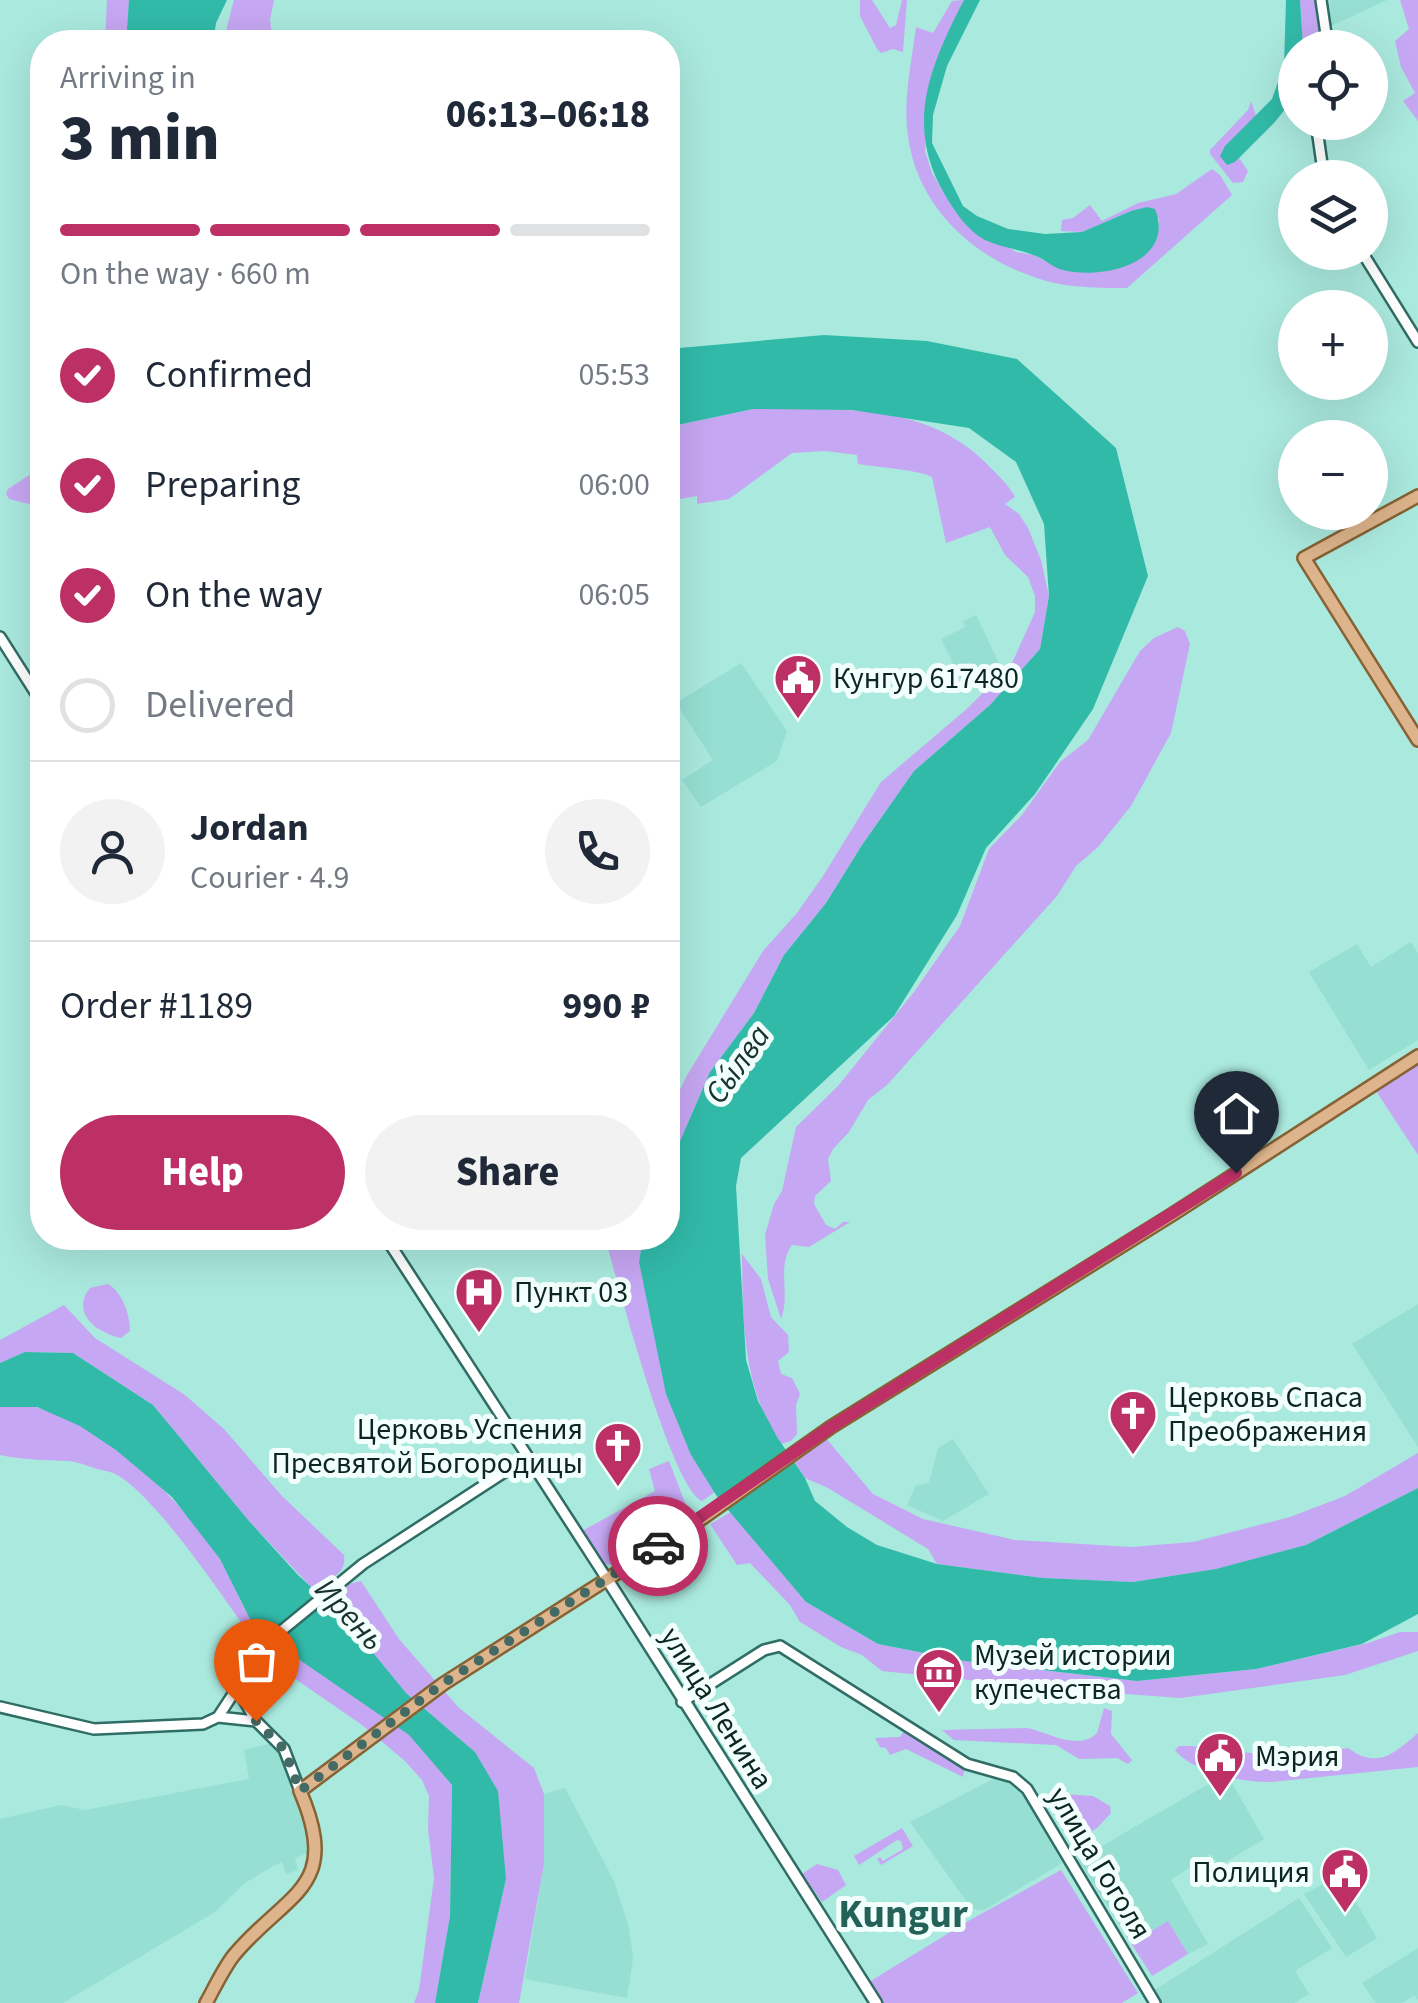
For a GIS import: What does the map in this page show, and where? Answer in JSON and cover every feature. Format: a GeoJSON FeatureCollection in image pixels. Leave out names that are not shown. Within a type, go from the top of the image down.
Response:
{"type":"FeatureCollection","features":[{"type":"Feature","properties":{"kind":"main road"},"geometry":{"type":"LineString","coordinates":[[1418,496],[1304,558],[1418,740]]}},
{"type":"Feature","properties":{"kind":"main road"},"geometry":{"type":"LineString","coordinates":[[206,2003],[231,1959],[298,1895],[313,1870],[315,1833],[300,1791],[442,1684],[702,1519],[808,1444],[1418,1056]]}},
{"type":"Feature","properties":{"kind":"main road","name":"улица Ленина"},"geometry":{"type":"LineString","coordinates":[[607,1579],[876,2003]]}},
{"type":"Feature","properties":{"kind":"street"},"geometry":{"type":"LineString","coordinates":[[1322,0],[1326,30]]}},
{"type":"Feature","properties":{"kind":"street"},"geometry":{"type":"LineString","coordinates":[[1373,270],[1418,342]]}},
{"type":"Feature","properties":{"kind":"street"},"geometry":{"type":"LineString","coordinates":[[0,638],[30,684]]}},
{"type":"Feature","properties":{"kind":"street","name":"улица Ленина"},"geometry":{"type":"LineString","coordinates":[[394,1250],[607,1579]]}},
{"type":"Feature","properties":{"kind":"street"},"geometry":{"type":"LineString","coordinates":[[218,1717],[237,1688],[247,1659],[262,1646],[363,1564],[526,1458]]}},
{"type":"Feature","properties":{"kind":"street","name":"улица Гоголя"},"geometry":{"type":"LineString","coordinates":[[682,1702],[764,1650],[780,1646],[966,1764],[1013,1777],[1027,1788],[1068,1863],[1155,2003]]}},
{"type":"Feature","properties":{"kind":"street"},"geometry":{"type":"LineString","coordinates":[[237,1688],[256,1721],[284,1749],[300,1791]]}},
{"type":"Feature","properties":{"kind":"street"},"geometry":{"type":"LineString","coordinates":[[0,1707],[94,1729],[203,1724],[218,1717],[256,1721]]}},
{"type":"Feature","properties":{"kind":"shaded area"},"geometry":{"type":"Polygon","coordinates":[[[107,0],[129,0],[127,30],[106,30],[107,0]]]}},
{"type":"Feature","properties":{"kind":"shaded area"},"geometry":{"type":"Polygon","coordinates":[[[234,0],[274,0],[271,30],[226,30],[234,0]]]}},
{"type":"Feature","properties":{"kind":"shaded area"},"geometry":{"type":"Polygon","coordinates":[[[860,0],[872,0],[890,28],[896,25],[902,0],[907,0],[903,52],[893,49],[881,53],[877,49],[860,16],[860,0]]]}},
{"type":"Feature","properties":{"kind":"shaded area"},"geometry":{"type":"Polygon","coordinates":[[[964,0],[931,76],[925,151],[932,173],[953,208],[1016,252],[1034,255],[1052,265],[1157,238],[1159,219],[1131,211],[1082,232],[1061,231],[1062,220],[1073,218],[1090,205],[1102,221],[1138,203],[1176,194],[1212,169],[1232,195],[1127,288],[1074,286],[1043,280],[1017,271],[970,243],[934,204],[921,180],[912,155],[906,115],[916,27],[933,33],[952,1],[964,0]]]}},
{"type":"Feature","properties":{"kind":"shaded area"},"geometry":{"type":"Polygon","coordinates":[[[1300,0],[1319,0],[1323,30],[1302,30],[1300,0]]]}},
{"type":"Feature","properties":{"kind":"shaded area"},"geometry":{"type":"Polygon","coordinates":[[[1330,0],[1387,0],[1331,26],[1330,0]]]}},
{"type":"Feature","properties":{"kind":"shaded area"},"geometry":{"type":"Polygon","coordinates":[[[1400,0],[1418,0],[1418,121],[1403,101],[1415,93],[1401,67],[1395,41],[1409,29],[1400,0]]]}},
{"type":"Feature","properties":{"kind":"shaded area"},"geometry":{"type":"Polygon","coordinates":[[[1251,101],[1256,116],[1225,146],[1235,162],[1239,158],[1248,171],[1243,182],[1233,183],[1210,150],[1248,110],[1251,101]]]}},
{"type":"Feature","properties":{"kind":"shaded area"},"geometry":{"type":"Polygon","coordinates":[[[753,409],[817,409],[880,413],[939,430],[966,446],[1015,497],[1005,504],[1019,514],[1028,528],[1049,596],[1040,649],[990,705],[914,771],[826,903],[784,955],[754,1013],[710,1072],[680,1141],[680,1090],[763,951],[823,876],[881,782],[969,707],[1012,663],[1035,612],[1035,596],[1028,577],[1005,555],[990,527],[946,543],[932,477],[858,464],[857,455],[825,451],[792,453],[729,499],[697,504],[697,496],[680,499],[680,424],[753,409]]]}},
{"type":"Feature","properties":{"kind":"shaded area"},"geometry":{"type":"Polygon","coordinates":[[[30,475],[30,503],[9,499],[8,489],[30,475]]]}},
{"type":"Feature","properties":{"kind":"shaded area"},"geometry":{"type":"Polygon","coordinates":[[[976,615],[999,663],[964,685],[941,639],[965,627],[963,621],[976,615]]]}},
{"type":"Feature","properties":{"kind":"shaded area"},"geometry":{"type":"Polygon","coordinates":[[[1178,627],[1185,631],[1190,644],[1171,733],[1131,806],[1098,847],[1076,866],[1057,896],[887,1085],[868,1100],[849,1132],[833,1149],[828,1159],[831,1181],[815,1196],[814,1204],[826,1225],[835,1229],[850,1222],[809,1247],[792,1245],[785,1262],[781,1319],[768,1279],[765,1235],[782,1191],[796,1127],[838,1086],[914,992],[960,926],[989,849],[1022,815],[1060,762],[1088,740],[1140,651],[1154,638],[1178,627]]]}},
{"type":"Feature","properties":{"kind":"shaded area"},"geometry":{"type":"Polygon","coordinates":[[[741,663],[787,731],[777,761],[701,807],[682,780],[713,760],[680,709],[680,701],[741,663]]]}},
{"type":"Feature","properties":{"kind":"shaded area"},"geometry":{"type":"Polygon","coordinates":[[[1411,942],[1418,953],[1418,1040],[1369,1070],[1309,972],[1357,944],[1371,967],[1411,942]]]}},
{"type":"Feature","properties":{"kind":"shaded area"},"geometry":{"type":"Polygon","coordinates":[[[1418,1061],[1418,1155],[1374,1088],[1418,1061]]]}},
{"type":"Feature","properties":{"kind":"shaded area"},"geometry":{"type":"Polygon","coordinates":[[[608,1250],[641,1250],[639,1262],[652,1322],[691,1455],[715,1492],[702,1501],[689,1488],[675,1460],[608,1250]]]}},
{"type":"Feature","properties":{"kind":"shaded area"},"geometry":{"type":"Polygon","coordinates":[[[742,1254],[761,1279],[771,1317],[788,1335],[789,1352],[778,1361],[781,1374],[792,1378],[800,1394],[796,1405],[797,1434],[781,1444],[759,1400],[747,1353],[742,1254]]]}},
{"type":"Feature","properties":{"kind":"shaded area"},"geometry":{"type":"Polygon","coordinates":[[[108,1284],[122,1299],[129,1318],[130,1331],[121,1338],[95,1327],[83,1306],[90,1288],[108,1284]]]}},
{"type":"Feature","properties":{"kind":"shaded area"},"geometry":{"type":"Polygon","coordinates":[[[1418,1304],[1418,1447],[1352,1344],[1418,1304]]]}},
{"type":"Feature","properties":{"kind":"shaded area"},"geometry":{"type":"Polygon","coordinates":[[[64,1305],[95,1338],[185,1395],[224,1429],[282,1496],[344,1555],[339,1572],[311,1587],[249,1521],[153,1405],[73,1353],[25,1352],[0,1363],[0,1340],[64,1305]]]}},
{"type":"Feature","properties":{"kind":"shaded area"},"geometry":{"type":"Polygon","coordinates":[[[0,1407],[34,1407],[64,1417],[141,1468],[204,1537],[249,1616],[263,1631],[251,1636],[162,1517],[122,1478],[74,1462],[0,1455],[0,1407]]]}},
{"type":"Feature","properties":{"kind":"shaded area"},"geometry":{"type":"Polygon","coordinates":[[[824,1436],[873,1494],[923,1519],[1015,1540],[1131,1547],[1193,1542],[1290,1517],[1345,1496],[1418,1453],[1418,1488],[1306,1545],[1217,1569],[1133,1582],[1043,1578],[937,1564],[928,1549],[805,1478],[793,1460],[824,1436]]]}},
{"type":"Feature","properties":{"kind":"shaded area"},"geometry":{"type":"Polygon","coordinates":[[[953,1439],[989,1494],[943,1521],[907,1505],[916,1485],[929,1483],[938,1448],[953,1439]]]}},
{"type":"Feature","properties":{"kind":"shaded area"},"geometry":{"type":"Polygon","coordinates":[[[669,1461],[692,1521],[618,1565],[605,1564],[582,1531],[655,1491],[649,1469],[669,1461]]]}},
{"type":"Feature","properties":{"kind":"shaded area"},"geometry":{"type":"Polygon","coordinates":[[[731,1512],[806,1602],[878,1644],[965,1661],[1137,1681],[1256,1669],[1400,1632],[1418,1632],[1418,1651],[1345,1675],[1181,1698],[882,1671],[862,1655],[800,1622],[790,1605],[750,1563],[737,1565],[710,1524],[731,1512]]]}},
{"type":"Feature","properties":{"kind":"shaded area"},"geometry":{"type":"Polygon","coordinates":[[[361,1581],[399,1639],[458,1707],[534,1768],[544,1794],[544,1864],[519,2003],[478,2003],[506,1879],[475,1752],[406,1693],[332,1606],[349,1584],[361,1581]]]}},
{"type":"Feature","properties":{"kind":"shaded area"},"geometry":{"type":"Polygon","coordinates":[[[278,1644],[410,1735],[452,1785],[450,1916],[435,2003],[414,2003],[434,1878],[428,1829],[429,1796],[422,1780],[405,1761],[362,1725],[268,1660],[269,1649],[278,1644]]]}},
{"type":"Feature","properties":{"kind":"shaded area"},"geometry":{"type":"Polygon","coordinates":[[[1104,1708],[1112,1711],[1111,1734],[1132,1760],[1128,1764],[1117,1758],[1079,1759],[1056,1745],[954,1740],[942,1730],[1027,1728],[1081,1741],[1097,1733],[1104,1708]]]}},
{"type":"Feature","properties":{"kind":"shaded area"},"geometry":{"type":"Polygon","coordinates":[[[905,1730],[960,1765],[963,1777],[906,1749],[890,1755],[875,1738],[900,1737],[905,1730]]]}},
{"type":"Feature","properties":{"kind":"shaded area"},"geometry":{"type":"Polygon","coordinates":[[[1418,1733],[1418,1767],[1271,1782],[1219,1775],[1193,1764],[1175,1750],[1192,1746],[1284,1757],[1348,1748],[1377,1758],[1394,1752],[1418,1733]]]}},
{"type":"Feature","properties":{"kind":"shaded area"},"geometry":{"type":"Polygon","coordinates":[[[273,1743],[310,1831],[313,1851],[295,1858],[298,1870],[286,1874],[282,1862],[273,1866],[245,1883],[215,1912],[63,2003],[0,2003],[0,1819],[61,1805],[85,1810],[249,1779],[244,1750],[273,1743]]]}},
{"type":"Feature","properties":{"kind":"shaded area"},"geometry":{"type":"Polygon","coordinates":[[[997,1777],[1012,1779],[1022,1789],[1062,1863],[984,1910],[972,1909],[910,1822],[997,1777]]]}},
{"type":"Feature","properties":{"kind":"shaded area"},"geometry":{"type":"Polygon","coordinates":[[[1217,1779],[1232,1783],[1264,1839],[1219,1866],[1211,1854],[1171,1880],[1208,1944],[1188,1954],[1168,1921],[1131,1943],[1078,1860],[1217,1779]]]}},
{"type":"Feature","properties":{"kind":"shaded area"},"geometry":{"type":"Polygon","coordinates":[[[565,1788],[614,1881],[629,1928],[633,1958],[627,1998],[525,1979],[544,1864],[544,1794],[565,1788]]]}},
{"type":"Feature","properties":{"kind":"shaded area"},"geometry":{"type":"Polygon","coordinates":[[[1049,1793],[1093,1796],[1110,1806],[1111,1813],[1097,1828],[1075,1840],[1049,1804],[1049,1793]]]}},
{"type":"Feature","properties":{"kind":"shaded area"},"geometry":{"type":"Polygon","coordinates":[[[902,1828],[913,1846],[881,1865],[877,1859],[883,1861],[903,1849],[897,1840],[859,1865],[854,1856],[902,1828]]]}},
{"type":"Feature","properties":{"kind":"shaded area"},"geometry":{"type":"Polygon","coordinates":[[[817,1864],[838,1870],[846,1885],[822,1902],[802,1874],[817,1864]]]}},
{"type":"Feature","properties":{"kind":"shaded area"},"geometry":{"type":"Polygon","coordinates":[[[1061,1870],[1138,1993],[1122,2003],[882,2003],[869,1982],[1061,1870]]]}},
{"type":"Feature","properties":{"kind":"shaded area"},"geometry":{"type":"Polygon","coordinates":[[[1340,1875],[1377,1938],[1346,1957],[1304,1894],[1340,1875]]]}},
{"type":"Feature","properties":{"kind":"shaded area"},"geometry":{"type":"Polygon","coordinates":[[[1299,1898],[1332,1948],[1295,1971],[1309,1994],[1294,2003],[1160,2003],[1153,1991],[1299,1898]]]}},
{"type":"Feature","properties":{"kind":"shaded area"},"geometry":{"type":"Polygon","coordinates":[[[1168,1921],[1188,1954],[1152,1976],[1131,1943],[1168,1921]]]}},
{"type":"Feature","properties":{"kind":"shaded area"},"geometry":{"type":"Polygon","coordinates":[[[1418,1948],[1418,2000],[1414,1995],[1402,2003],[1376,2003],[1362,1983],[1418,1948]]]}},
{"type":"Feature","properties":{"kind":"water"},"geometry":{"type":"Polygon","coordinates":[[[129,0],[227,0],[215,30],[127,30],[129,0]]]}},
{"type":"Feature","properties":{"kind":"water"},"geometry":{"type":"Polygon","coordinates":[[[964,0],[980,0],[947,66],[933,115],[932,143],[963,206],[1008,229],[1045,234],[1082,232],[1131,211],[1155,209],[1159,228],[1146,255],[1115,269],[1063,270],[1030,254],[985,240],[957,214],[933,169],[924,120],[932,72],[964,0]]]}},
{"type":"Feature","properties":{"kind":"water"},"geometry":{"type":"Polygon","coordinates":[[[1286,0],[1300,0],[1302,30],[1285,30],[1286,0]]]}},
{"type":"Feature","properties":{"kind":"water"},"geometry":{"type":"Polygon","coordinates":[[[1278,82],[1278,118],[1235,162],[1227,165],[1220,156],[1225,146],[1272,99],[1278,82]]]}},
{"type":"Feature","properties":{"kind":"water","name":"Сы́лва"},"geometry":{"type":"Polygon","coordinates":[[[824,335],[927,341],[1017,359],[1116,448],[1148,576],[1093,709],[1035,794],[986,848],[957,915],[894,1016],[741,1158],[736,1186],[746,1360],[758,1401],[777,1437],[805,1478],[815,1501],[877,1545],[937,1564],[1043,1578],[1133,1582],[1216,1569],[1306,1545],[1418,1488],[1418,1614],[1362,1644],[1256,1669],[1137,1681],[965,1661],[878,1644],[806,1602],[718,1498],[691,1455],[666,1394],[639,1262],[641,1250],[680,1250],[680,1141],[710,1072],[754,1013],[784,955],[826,903],[914,771],[990,705],[1040,649],[1049,596],[1044,524],[1016,462],[969,428],[852,410],[753,409],[680,424],[680,348],[824,335]]]}},
{"type":"Feature","properties":{"kind":"water"},"geometry":{"type":"Polygon","coordinates":[[[25,1352],[73,1353],[153,1405],[249,1521],[298,1575],[342,1615],[406,1693],[475,1752],[498,1791],[506,1879],[478,2003],[435,2003],[450,1916],[452,1785],[409,1735],[291,1654],[251,1621],[220,1559],[172,1497],[116,1450],[80,1426],[37,1407],[0,1407],[0,1363],[25,1352]]]}},
{"type":"Feature","properties":{"kind":"way so far"},"geometry":{"type":"LineString","coordinates":[[256,1721],[284,1749],[300,1791],[442,1684],[658,1546]]}},
{"type":"Feature","properties":{"kind":"place","name":"Кунгур 617480"},"geometry":{"type":"Point","coordinates":[798,720]}},
{"type":"Feature","properties":{"kind":"place","name":"Пункт 03"},"geometry":{"type":"Point","coordinates":[479,1334]}},
{"type":"Feature","properties":{"kind":"place","name":"Церковь Спаса Преображения"},"geometry":{"type":"Point","coordinates":[1133,1456]}},
{"type":"Feature","properties":{"kind":"place","name":"Церковь Успения Пресвятой Богородицы"},"geometry":{"type":"Point","coordinates":[618,1488]}},
{"type":"Feature","properties":{"kind":"place","name":"Музей истории купечества"},"geometry":{"type":"Point","coordinates":[939,1714]}},
{"type":"Feature","properties":{"kind":"place","name":"Мэрия"},"geometry":{"type":"Point","coordinates":[1220,1798]}},
{"type":"Feature","properties":{"kind":"place","name":"Полиция"},"geometry":{"type":"Point","coordinates":[1345,1914]}},
{"type":"Feature","properties":{"kind":"district","name":"Kungur"},"geometry":{"type":"Point","coordinates":[903,1913]}},
{"type":"Feature","properties":{"kind":"route"},"geometry":{"type":"LineString","coordinates":[[658,1546],[831,1427],[1236,1173]]}},
{"type":"Feature","properties":{"kind":"water label","name":"Ирень"},"geometry":{"type":"Point","coordinates":[350,1614]}}]}
